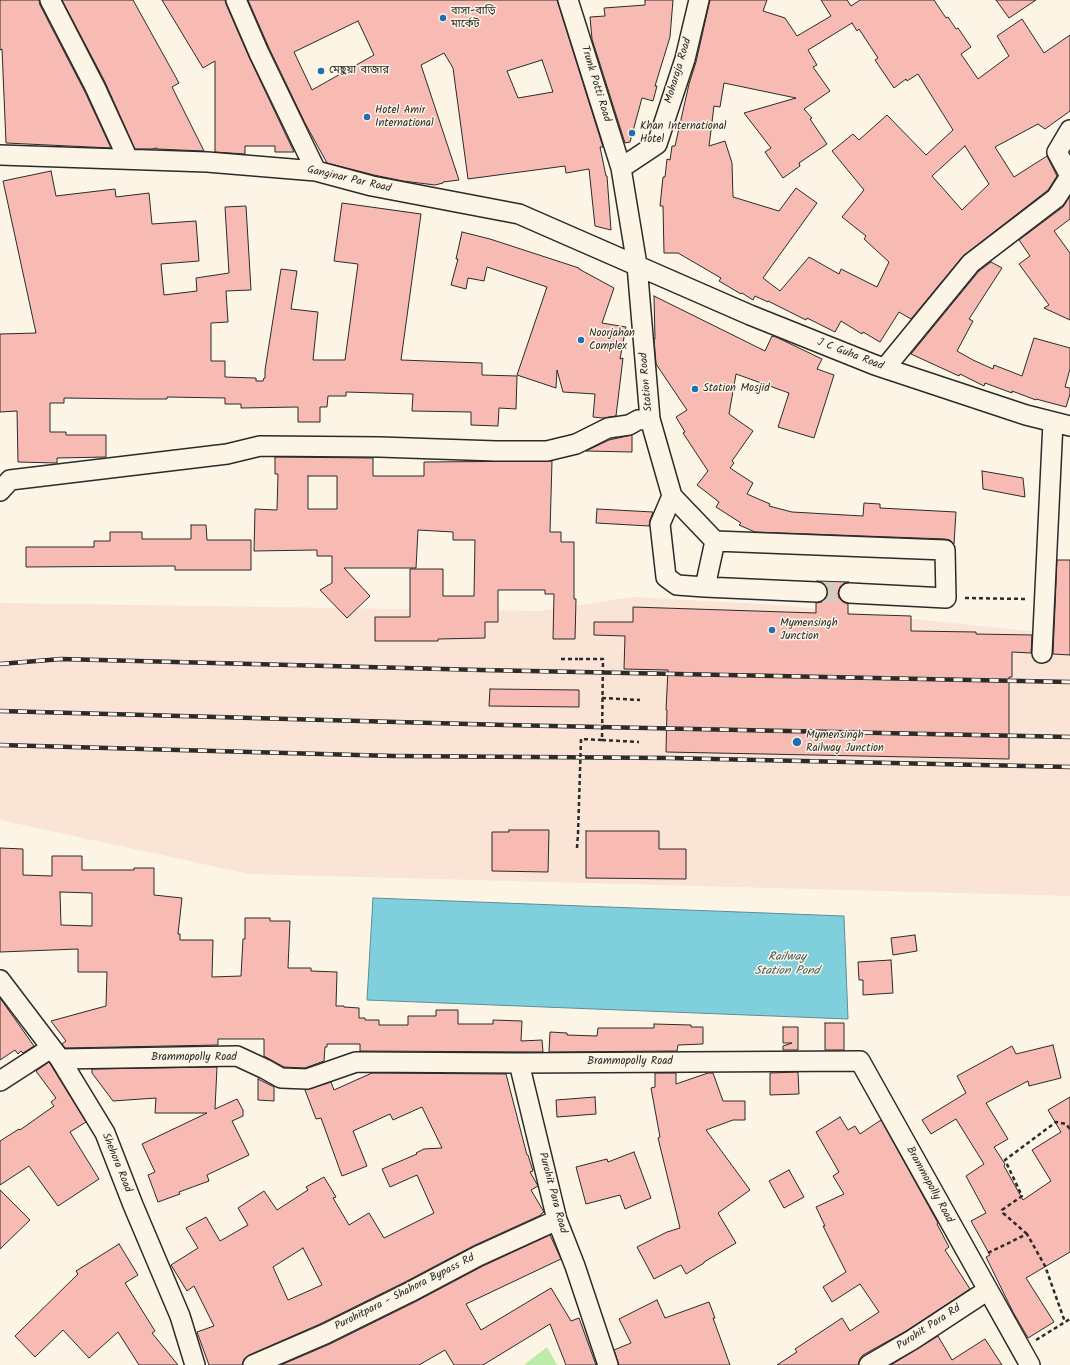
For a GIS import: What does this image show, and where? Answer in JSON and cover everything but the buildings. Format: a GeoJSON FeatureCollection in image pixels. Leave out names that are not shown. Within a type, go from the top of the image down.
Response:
{"type":"FeatureCollection","features":[{"type":"Feature","properties":{"kind":"street"},"geometry":{"type":"LineString","coordinates":[[50,0],[95,87],[128,159]]}},
{"type":"Feature","properties":{"kind":"street"},"geometry":{"type":"LineString","coordinates":[[236,0],[259,52],[316,171]]}},
{"type":"Feature","properties":{"kind":"street","name":"Trunk Potti Road"},"geometry":{"type":"LineString","coordinates":[[568,0],[621,168]]}},
{"type":"Feature","properties":{"kind":"street","name":"Moharaja Road"},"geometry":{"type":"LineString","coordinates":[[621,168],[657,144],[685,59],[699,0]]}},
{"type":"Feature","properties":{"kind":"street"},"geometry":{"type":"LineString","coordinates":[[885,368],[971,263],[1066,191],[1070,176],[1057,152],[1070,130]]}},
{"type":"Feature","properties":{"kind":"street","name":"Ganginar Par Road"},"geometry":{"type":"LineString","coordinates":[[0,155],[207,162],[316,171],[372,186],[519,214],[637,265]]}},
{"type":"Feature","properties":{"kind":"street"},"geometry":{"type":"LineString","coordinates":[[621,168],[637,265]]}},
{"type":"Feature","properties":{"kind":"street","name":"J C Guha Road"},"geometry":{"type":"LineString","coordinates":[[637,265],[750,315],[885,368],[1026,415],[1062,424]]}},
{"type":"Feature","properties":{"kind":"street","name":"Station Road"},"geometry":{"type":"LineString","coordinates":[[637,265],[650,419],[672,496],[715,541]]}},
{"type":"Feature","properties":{"kind":"street"},"geometry":{"type":"LineString","coordinates":[[3,482],[227,454],[260,446],[547,451],[576,444],[608,428],[629,426],[638,420],[650,419]]}},
{"type":"Feature","properties":{"kind":"street"},"geometry":{"type":"LineString","coordinates":[[1042,653],[1045,600],[1062,424]]}},
{"type":"Feature","properties":{"kind":"street"},"geometry":{"type":"LineString","coordinates":[[672,496],[660,524],[666,577],[678,585],[817,592]]}},
{"type":"Feature","properties":{"kind":"street"},"geometry":{"type":"LineString","coordinates":[[705,587],[715,541],[945,550],[946,598],[849,593]]}},
{"type":"Feature","properties":{"kind":"street","name":"Shehora Road"},"geometry":{"type":"LineString","coordinates":[[0,980],[56,1054],[105,1134],[180,1316],[195,1365]]}},
{"type":"Feature","properties":{"kind":"street"},"geometry":{"type":"LineString","coordinates":[[0,1081],[56,1054]]}},
{"type":"Feature","properties":{"kind":"street","name":"Brammopolly Road"},"geometry":{"type":"LineString","coordinates":[[56,1054],[237,1056],[281,1078],[307,1079],[356,1062],[518,1063],[860,1061],[1026,1357]]}},
{"type":"Feature","properties":{"kind":"street","name":"Purohit Para Road"},"geometry":{"type":"LineString","coordinates":[[518,1063],[557,1220],[575,1266],[608,1365]]}},
{"type":"Feature","properties":{"kind":"street","name":"Purohitpara - Shahora Bypass Rd"},"geometry":{"type":"LineString","coordinates":[[253,1365],[324,1334],[410,1292],[478,1256],[557,1220]]}},
{"type":"Feature","properties":{"kind":"street","name":"Purohit Para Rd"},"geometry":{"type":"LineString","coordinates":[[869,1365],[912,1340],[988,1290]]}},
{"type":"Feature","properties":{"kind":"path"},"geometry":{"type":"LineString","coordinates":[[946,598],[1045,600]]}},
{"type":"Feature","properties":{"kind":"path"},"geometry":{"type":"LineString","coordinates":[[561,659],[603,659],[602,740]]}},
{"type":"Feature","properties":{"kind":"path"},"geometry":{"type":"LineString","coordinates":[[602,698],[640,700]]}},
{"type":"Feature","properties":{"kind":"path"},"geometry":{"type":"LineString","coordinates":[[577,848],[581,740],[639,742]]}},
{"type":"Feature","properties":{"kind":"path"},"geometry":{"type":"LineString","coordinates":[[1065,1322],[1045,1266],[1027,1234],[1003,1213],[1002,1210],[1022,1196],[1006,1160],[1056,1122],[1066,1124],[1070,1129]]}},
{"type":"Feature","properties":{"kind":"path"},"geometry":{"type":"LineString","coordinates":[[972,1261],[1027,1234]]}},
{"type":"Feature","properties":{"kind":"path"},"geometry":{"type":"LineString","coordinates":[[1026,1357],[1065,1322],[1070,1320]]}},
{"type":"Feature","properties":{"kind":"shaded area"},"geometry":{"type":"Polygon","coordinates":[[[633,597],[780,605],[1029,631],[1070,633],[1070,896],[249,874],[0,820],[0,603],[540,611],[633,597]]]}},
{"type":"Feature","properties":{"kind":"green space"},"geometry":{"type":"Polygon","coordinates":[[[547,1347],[557,1365],[524,1365],[547,1347]]]}},
{"type":"Feature","properties":{"kind":"water","name":"Railway Station Pond"},"geometry":{"type":"Polygon","coordinates":[[[373,898],[844,916],[848,1019],[367,1000],[373,898]]]}},
{"type":"Feature","properties":{"kind":"tunnel"},"geometry":{"type":"LineString","coordinates":[[817,592],[849,593]]}},
{"type":"Feature","properties":{"kind":"railway"},"geometry":{"type":"LineString","coordinates":[[0,664],[61,659],[481,670],[1070,682]]}},
{"type":"Feature","properties":{"kind":"railway"},"geometry":{"type":"LineString","coordinates":[[0,711],[505,725],[1070,737]]}},
{"type":"Feature","properties":{"kind":"railway"},"geometry":{"type":"LineString","coordinates":[[0,745],[393,756],[669,758],[1070,767]]}},
{"type":"Feature","properties":{"kind":"place","name":"বাসা-বাড়ি মার্কেট"},"geometry":{"type":"Point","coordinates":[443,18]}},
{"type":"Feature","properties":{"kind":"place","name":"মেছুয়া বাজার"},"geometry":{"type":"Point","coordinates":[321,71]}},
{"type":"Feature","properties":{"kind":"place","name":"Hotel Amir International"},"geometry":{"type":"Point","coordinates":[367,117]}},
{"type":"Feature","properties":{"kind":"place","name":"Khan International Hotel"},"geometry":{"type":"Point","coordinates":[632,133]}},
{"type":"Feature","properties":{"kind":"place","name":"Noorjahan Complex"},"geometry":{"type":"Point","coordinates":[581,340]}},
{"type":"Feature","properties":{"kind":"place","name":"Station Mosjid"},"geometry":{"type":"Point","coordinates":[695,389]}},
{"type":"Feature","properties":{"kind":"place","name":"Mymensingh Junction"},"geometry":{"type":"Point","coordinates":[772,630]}},
{"type":"Feature","properties":{"kind":"place","name":"Mymensingh Railway Junction"},"geometry":{"type":"Point","coordinates":[797,742]}}]}
